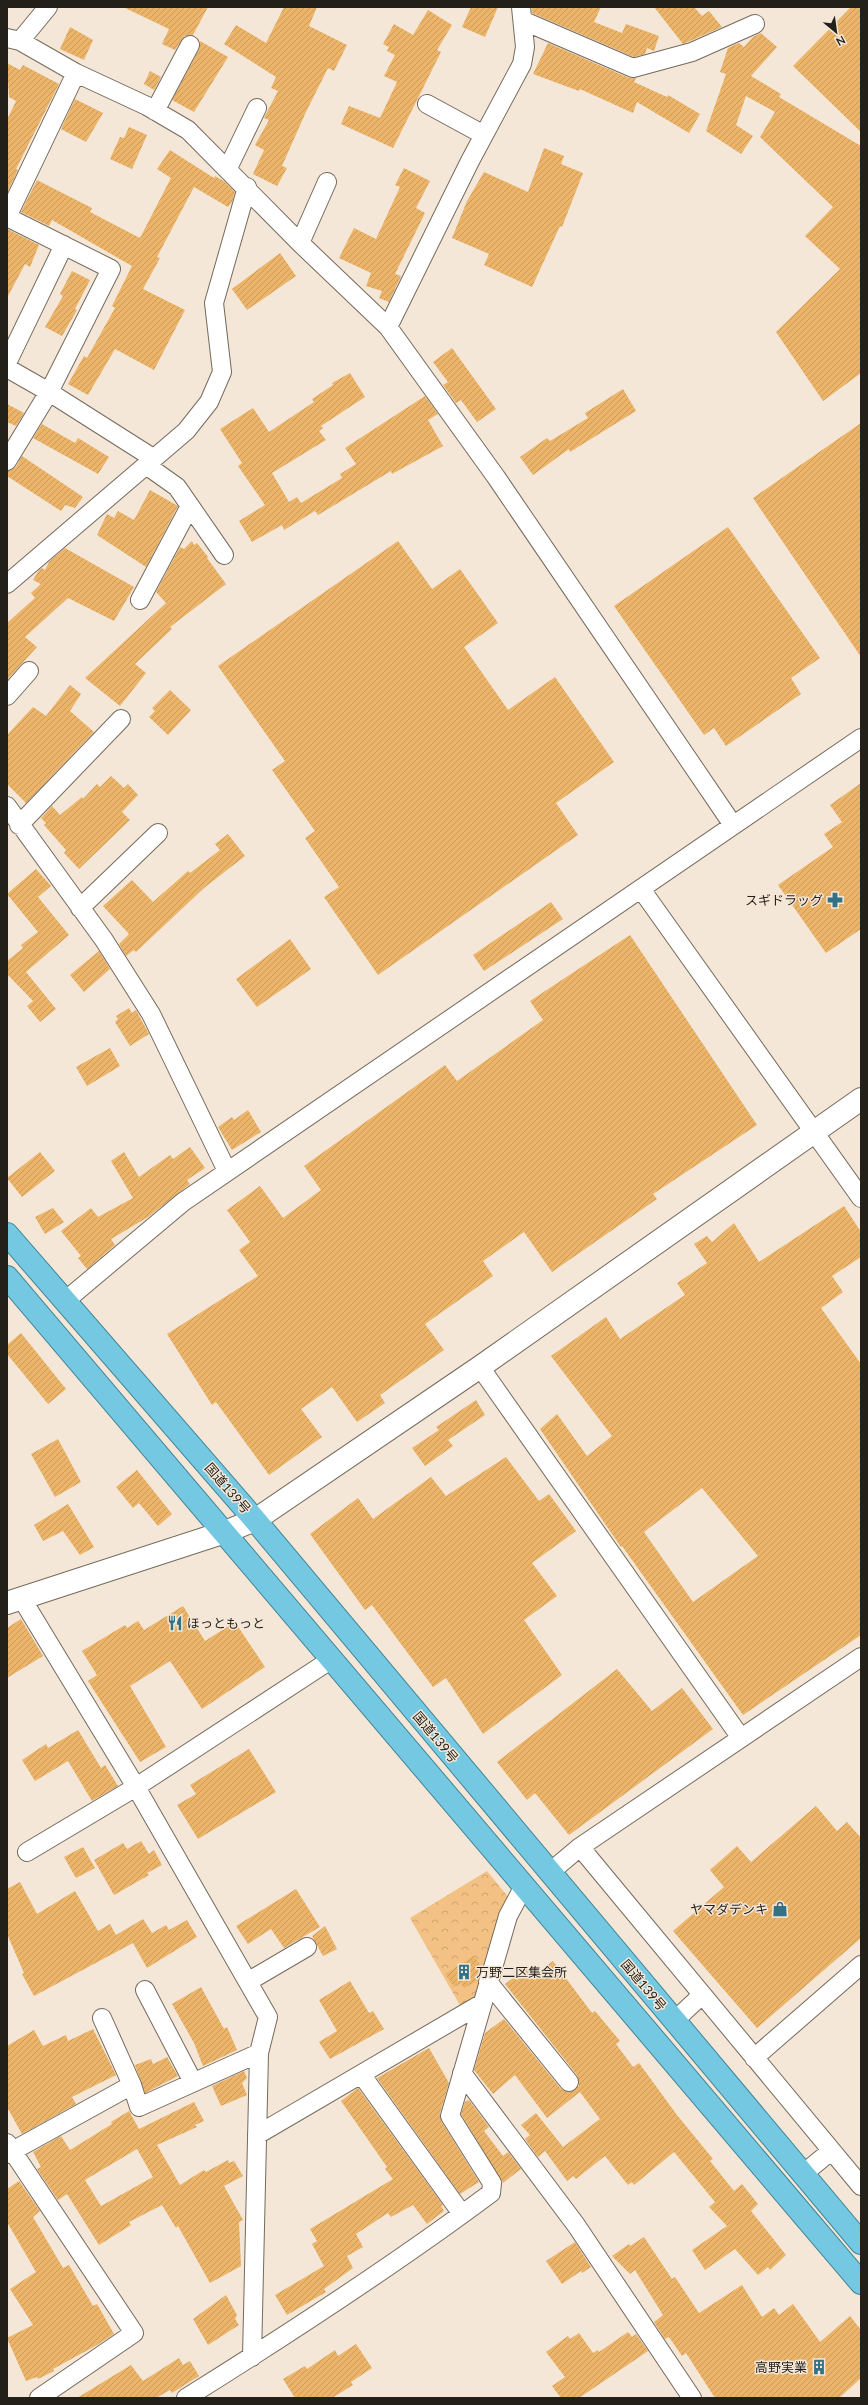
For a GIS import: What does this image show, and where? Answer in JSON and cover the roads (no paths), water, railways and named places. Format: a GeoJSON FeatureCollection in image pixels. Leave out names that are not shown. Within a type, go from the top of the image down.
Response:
{"type":"FeatureCollection","features":[{"type":"Feature","properties":{"kind":"highway","name":"国道139号"},"geometry":{"type":"LineString","coordinates":[[7,1234],[256,1520],[549,1873],[861,2243]]}},
{"type":"Feature","properties":{"kind":"highway","name":"国道139号"},"geometry":{"type":"LineString","coordinates":[[7,1277],[861,2283]]}},
{"type":"Feature","properties":{"kind":"street"},"geometry":{"type":"LineString","coordinates":[[48,7],[13,39],[76,73],[155,111],[188,130],[247,187],[300,243],[388,327],[501,484],[733,825]]}},
{"type":"Feature","properties":{"kind":"street"},"geometry":{"type":"LineString","coordinates":[[388,327],[484,135],[522,64],[525,47],[523,14],[633,68],[692,52],[755,24]]}},
{"type":"Feature","properties":{"kind":"street"},"geometry":{"type":"LineString","coordinates":[[155,111],[190,45]]}},
{"type":"Feature","properties":{"kind":"street"},"geometry":{"type":"LineString","coordinates":[[7,461],[49,392],[111,269],[7,217],[76,73]]}},
{"type":"Feature","properties":{"kind":"street"},"geometry":{"type":"LineString","coordinates":[[427,104],[484,135]]}},
{"type":"Feature","properties":{"kind":"street"},"geometry":{"type":"LineString","coordinates":[[228,168],[257,108]]}},
{"type":"Feature","properties":{"kind":"street"},"geometry":{"type":"LineString","coordinates":[[300,243],[327,182]]}},
{"type":"Feature","properties":{"kind":"street"},"geometry":{"type":"LineString","coordinates":[[7,584],[186,431],[209,402],[222,372],[214,303],[247,187]]}},
{"type":"Feature","properties":{"kind":"street"},"geometry":{"type":"LineString","coordinates":[[7,362],[64,245]]}},
{"type":"Feature","properties":{"kind":"street"},"geometry":{"type":"LineString","coordinates":[[7,368],[49,392],[150,462],[176,487],[224,555]]}},
{"type":"Feature","properties":{"kind":"street"},"geometry":{"type":"LineString","coordinates":[[140,600],[190,506]]}},
{"type":"Feature","properties":{"kind":"street"},"geometry":{"type":"LineString","coordinates":[[7,696],[29,671]]}},
{"type":"Feature","properties":{"kind":"street"},"geometry":{"type":"LineString","coordinates":[[19,825],[122,719]]}},
{"type":"Feature","properties":{"kind":"street"},"geometry":{"type":"LineString","coordinates":[[65,1301],[184,1202],[227,1171],[861,738]]}},
{"type":"Feature","properties":{"kind":"street"},"geometry":{"type":"LineString","coordinates":[[7,806],[19,825],[104,940],[151,1014],[227,1171]]}},
{"type":"Feature","properties":{"kind":"street"},"geometry":{"type":"LineString","coordinates":[[80,908],[158,833]]}},
{"type":"Feature","properties":{"kind":"street"},"geometry":{"type":"LineString","coordinates":[[641,889],[861,1198]]}},
{"type":"Feature","properties":{"kind":"street"},"geometry":{"type":"LineString","coordinates":[[252,2357],[259,2053],[268,2017],[249,1981],[136,1787],[14,1601],[225,1532],[256,1520],[480,1366],[814,1131],[861,1100]]}},
{"type":"Feature","properties":{"kind":"street"},"geometry":{"type":"LineString","coordinates":[[480,1366],[740,1738]]}},
{"type":"Feature","properties":{"kind":"street"},"geometry":{"type":"LineString","coordinates":[[549,1873],[580,1848],[861,1657]]}},
{"type":"Feature","properties":{"kind":"street"},"geometry":{"type":"LineString","coordinates":[[27,1852],[136,1787],[332,1659]]}},
{"type":"Feature","properties":{"kind":"street"},"geometry":{"type":"LineString","coordinates":[[580,1848],[861,2186]]}},
{"type":"Feature","properties":{"kind":"street"},"geometry":{"type":"LineString","coordinates":[[186,2398],[252,2357],[492,2192],[492,2183],[450,2116],[481,2004],[508,1916],[524,1886]]}},
{"type":"Feature","properties":{"kind":"street"},"geometry":{"type":"LineString","coordinates":[[249,1981],[307,1947]]}},
{"type":"Feature","properties":{"kind":"street"},"geometry":{"type":"LineString","coordinates":[[754,2058],[861,1965]]}},
{"type":"Feature","properties":{"kind":"street"},"geometry":{"type":"LineString","coordinates":[[488,1982],[569,2082]]}},
{"type":"Feature","properties":{"kind":"street"},"geometry":{"type":"LineString","coordinates":[[144,1990],[193,2082]]}},
{"type":"Feature","properties":{"kind":"street"},"geometry":{"type":"LineString","coordinates":[[674,2020],[702,1995]]}},
{"type":"Feature","properties":{"kind":"street"},"geometry":{"type":"LineString","coordinates":[[257,2135],[481,2004]]}},
{"type":"Feature","properties":{"kind":"street"},"geometry":{"type":"LineString","coordinates":[[102,2018],[132,2085],[139,2107],[259,2053]]}},
{"type":"Feature","properties":{"kind":"street"},"geometry":{"type":"LineString","coordinates":[[462,2073],[576,2226],[692,2398]]}},
{"type":"Feature","properties":{"kind":"street"},"geometry":{"type":"LineString","coordinates":[[361,2074],[462,2214]]}},
{"type":"Feature","properties":{"kind":"street"},"geometry":{"type":"LineString","coordinates":[[39,2398],[134,2333],[9,2150],[132,2085]]}},
{"type":"Feature","properties":{"kind":"street"},"geometry":{"type":"LineString","coordinates":[[803,2174],[831,2151]]}},
{"type":"Feature","properties":{"kind":"place","name":"スギドラッグ"},"geometry":{"type":"Point","coordinates":[835,900]}},
{"type":"Feature","properties":{"kind":"place","name":"ほっともっと"},"geometry":{"type":"Point","coordinates":[175,1623]}},
{"type":"Feature","properties":{"kind":"place","name":"ヤマダデンキ"},"geometry":{"type":"Point","coordinates":[780,1909]}},
{"type":"Feature","properties":{"kind":"place","name":"万野二区集会所"},"geometry":{"type":"Point","coordinates":[464,1972]}},
{"type":"Feature","properties":{"kind":"place","name":"高野実業"},"geometry":{"type":"Point","coordinates":[819,2367]}}]}
